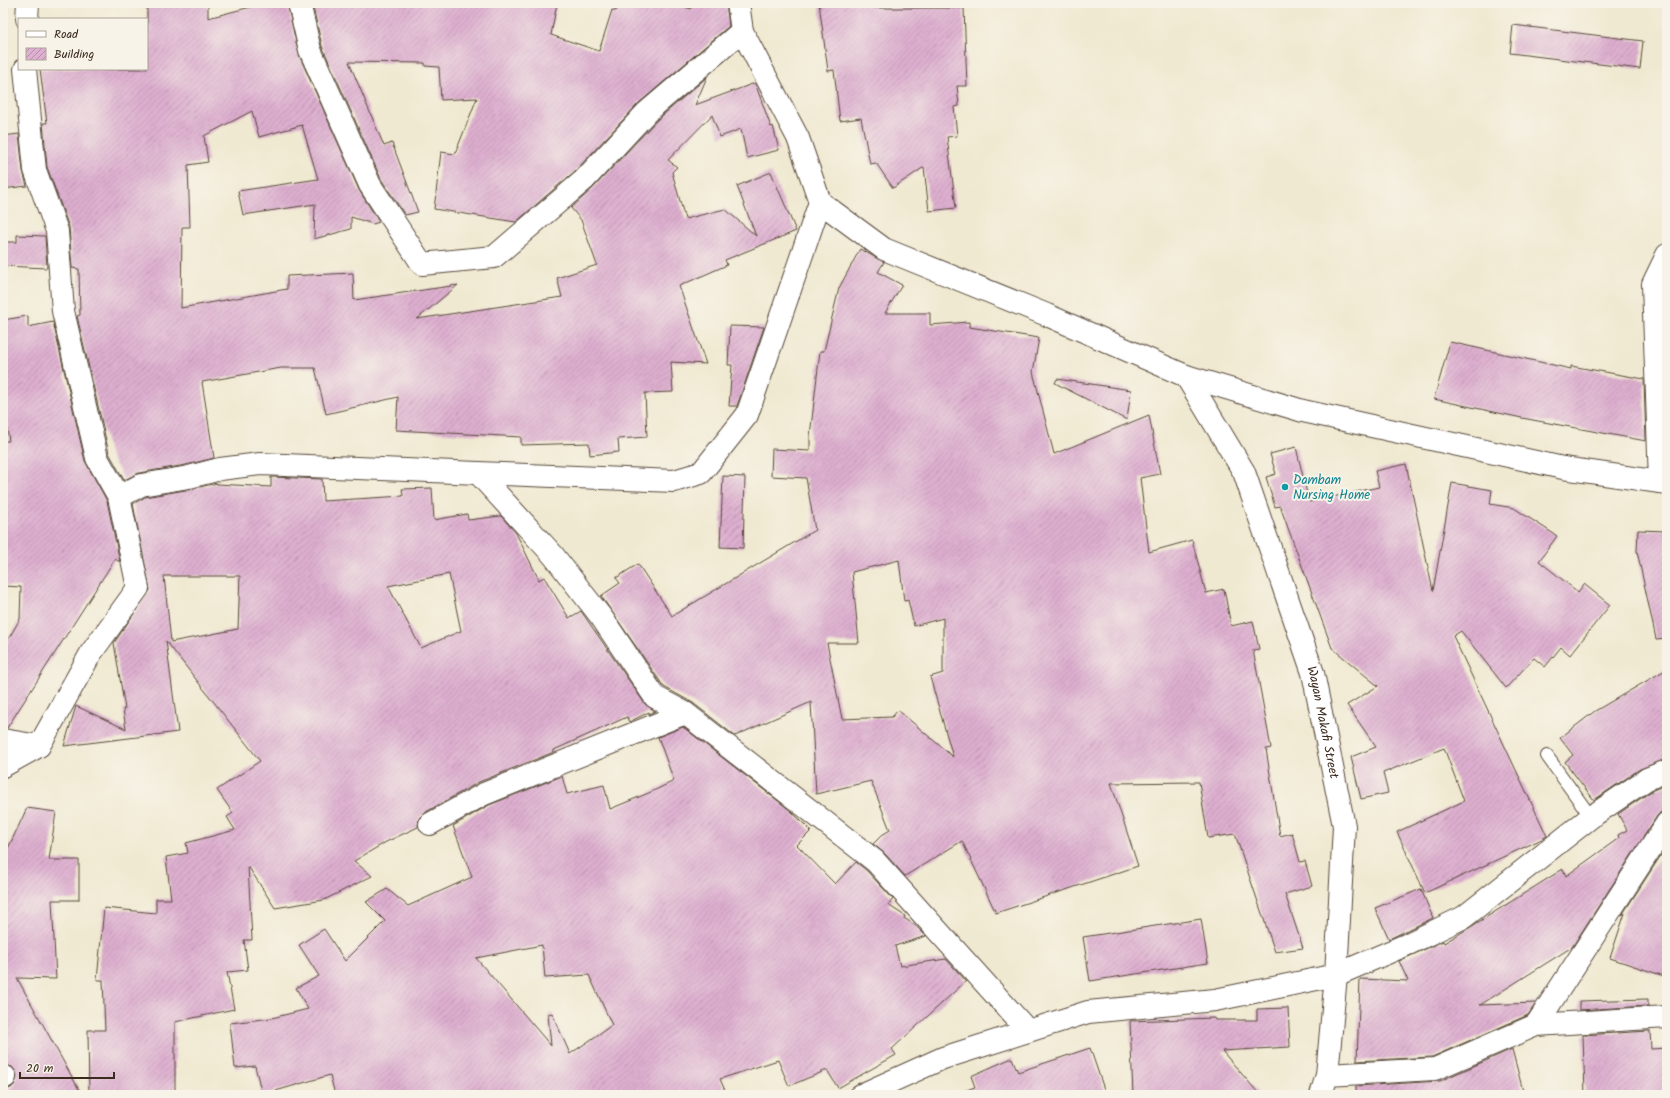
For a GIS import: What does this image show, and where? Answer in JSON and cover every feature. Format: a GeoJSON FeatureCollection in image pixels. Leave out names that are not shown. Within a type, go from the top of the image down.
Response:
{"type":"FeatureCollection","features":[{"type":"Feature","properties":{"kind":"street"},"geometry":{"type":"LineString","coordinates":[[27,18],[28,3]]}},
{"type":"Feature","properties":{"kind":"street"},"geometry":{"type":"LineString","coordinates":[[299,3],[310,50],[370,185],[422,264],[494,257],[584,180],[647,112],[742,31]]}},
{"type":"Feature","properties":{"kind":"street"},"geometry":{"type":"LineString","coordinates":[[738,3],[742,31],[798,138],[820,202],[884,249],[1047,315],[1186,376],[1303,411],[1563,468],[1664,482],[1653,284],[1667,255]]}},
{"type":"Feature","properties":{"kind":"street"},"geometry":{"type":"LineString","coordinates":[[3,766],[39,746],[91,653],[138,588],[119,496],[97,458],[63,311],[57,231],[35,170],[25,70]]}},
{"type":"Feature","properties":{"kind":"street"},"geometry":{"type":"LineString","coordinates":[[119,496],[141,485],[189,477],[220,469],[260,464],[674,482],[701,473],[747,415],[820,202]]}},
{"type":"Feature","properties":{"kind":"street","name":"Wayan Makafi Street"},"geometry":{"type":"LineString","coordinates":[[1186,376],[1244,472],[1313,673],[1344,826],[1336,975],[1324,1085]]}},
{"type":"Feature","properties":{"kind":"street"},"geometry":{"type":"LineString","coordinates":[[478,473],[554,555],[602,618],[655,696],[685,713],[875,861],[1028,1031]]}},
{"type":"Feature","properties":{"kind":"street"},"geometry":{"type":"LineString","coordinates":[[430,824],[484,794],[685,713]]}},
{"type":"Feature","properties":{"kind":"street"},"geometry":{"type":"LineString","coordinates":[[3,740],[39,746]]}},
{"type":"Feature","properties":{"kind":"street"},"geometry":{"type":"LineString","coordinates":[[861,1095],[943,1058],[1088,1012],[1215,1000],[1336,975],[1408,944],[1464,917],[1591,817],[1647,779],[1667,771]]}},
{"type":"Feature","properties":{"kind":"street"},"geometry":{"type":"LineString","coordinates":[[1536,1025],[1667,823]]}},
{"type":"Feature","properties":{"kind":"street"},"geometry":{"type":"LineString","coordinates":[[1324,1085],[1435,1069],[1536,1025],[1667,1017]]}},
{"type":"Feature","properties":{"kind":"lane"},"geometry":{"type":"LineString","coordinates":[[1547,756],[1591,817]]}},
{"type":"Feature","properties":{"kind":"building"},"geometry":{"type":"Polygon","coordinates":[[[147,3],[208,3],[208,18],[266,3],[287,3],[299,55],[359,190],[379,222],[373,224],[351,217],[351,229],[314,239],[315,204],[243,215],[238,191],[318,179],[302,125],[259,137],[252,111],[204,136],[208,162],[188,165],[190,227],[182,227],[181,308],[287,289],[287,276],[353,273],[354,300],[458,285],[417,319],[562,297],[557,278],[597,265],[581,220],[571,208],[593,188],[656,121],[707,77],[695,105],[755,83],[771,127],[773,126],[779,150],[747,158],[741,129],[720,137],[712,115],[668,160],[677,167],[672,172],[685,219],[725,209],[756,236],[737,186],[771,172],[796,231],[725,260],[727,265],[679,286],[706,364],[671,362],[673,392],[645,393],[647,437],[618,439],[619,452],[590,455],[589,443],[521,445],[521,437],[396,430],[398,397],[326,414],[315,368],[281,368],[202,382],[214,458],[186,465],[139,473],[124,480],[109,453],[77,316],[80,315],[79,269],[72,268],[69,227],[47,167],[43,123],[47,123],[40,70],[148,70],[147,3]]]}},
{"type":"Feature","properties":{"kind":"building"},"geometry":{"type":"Polygon","coordinates":[[[312,3],[557,3],[551,35],[599,51],[612,10],[616,11],[619,3],[672,3],[691,9],[693,3],[726,3],[729,26],[639,103],[575,171],[516,222],[434,209],[441,152],[455,154],[477,98],[441,100],[439,67],[425,66],[425,63],[349,62],[384,146],[392,143],[418,212],[405,215],[381,179],[322,46],[312,3]]]}},
{"type":"Feature","properties":{"kind":"building"},"geometry":{"type":"Polygon","coordinates":[[[819,3],[875,3],[875,8],[964,8],[967,86],[957,86],[959,106],[954,107],[957,136],[947,137],[956,208],[929,211],[924,167],[893,188],[876,163],[870,164],[861,118],[840,121],[834,70],[828,71],[819,3]]]}},
{"type":"Feature","properties":{"kind":"building"},"geometry":{"type":"Polygon","coordinates":[[[1513,25],[1643,41],[1640,69],[1510,53],[1513,25]]]}},
{"type":"Feature","properties":{"kind":"building"},"geometry":{"type":"Polygon","coordinates":[[[19,134],[23,171],[27,186],[3,189],[3,136],[19,134]]]}},
{"type":"Feature","properties":{"kind":"building"},"geometry":{"type":"Polygon","coordinates":[[[17,235],[45,236],[47,268],[3,266],[3,242],[17,242],[17,235]]]}},
{"type":"Feature","properties":{"kind":"building"},"geometry":{"type":"Polygon","coordinates":[[[860,249],[884,262],[878,272],[902,285],[885,313],[930,313],[930,325],[969,322],[969,327],[1039,338],[1033,372],[1054,454],[1149,415],[1160,474],[1140,478],[1149,552],[1192,540],[1206,593],[1224,589],[1231,626],[1253,621],[1259,649],[1253,650],[1271,748],[1266,749],[1280,836],[1292,833],[1300,862],[1305,861],[1312,886],[1285,894],[1303,948],[1275,952],[1235,834],[1208,838],[1199,782],[1111,783],[1138,866],[996,913],[962,841],[905,876],[884,853],[873,844],[882,835],[890,830],[871,781],[816,794],[811,702],[735,736],[693,703],[664,687],[601,596],[620,583],[616,578],[638,564],[672,616],[815,530],[806,478],[771,476],[772,449],[810,451],[810,436],[820,351],[824,351],[839,288],[860,249]],[[899,560],[852,572],[859,643],[827,643],[842,719],[892,717],[898,710],[953,757],[930,677],[943,673],[943,618],[914,626],[908,600],[904,601],[899,560]]]}},
{"type":"Feature","properties":{"kind":"building"},"geometry":{"type":"Polygon","coordinates":[[[28,316],[28,327],[53,322],[85,461],[107,501],[120,562],[115,559],[7,728],[3,728],[3,648],[20,619],[21,587],[3,586],[3,441],[9,441],[3,401],[3,320],[28,316]]]}},
{"type":"Feature","properties":{"kind":"building"},"geometry":{"type":"Polygon","coordinates":[[[730,326],[764,327],[737,406],[729,406],[732,365],[728,365],[730,326]]]}},
{"type":"Feature","properties":{"kind":"building"},"geometry":{"type":"Polygon","coordinates":[[[1450,342],[1571,369],[1571,366],[1644,379],[1646,441],[1522,418],[1434,399],[1450,342]]]}},
{"type":"Feature","properties":{"kind":"building"},"geometry":{"type":"Polygon","coordinates":[[[1057,379],[1131,390],[1127,420],[1055,383],[1057,379]]]}},
{"type":"Feature","properties":{"kind":"building"},"geometry":{"type":"Polygon","coordinates":[[[1296,447],[1309,502],[1379,487],[1375,471],[1406,464],[1433,591],[1452,483],[1492,490],[1490,504],[1514,508],[1557,536],[1539,561],[1578,592],[1584,584],[1610,605],[1570,655],[1561,647],[1545,667],[1534,658],[1506,688],[1461,631],[1453,636],[1547,836],[1425,893],[1397,832],[1464,801],[1444,748],[1383,773],[1388,793],[1361,799],[1351,757],[1376,747],[1347,705],[1378,686],[1332,648],[1280,506],[1275,507],[1266,477],[1276,474],[1270,454],[1296,447]]]}},
{"type":"Feature","properties":{"kind":"building"},"geometry":{"type":"Polygon","coordinates":[[[723,476],[745,477],[743,548],[720,547],[723,476]]]}},
{"type":"Feature","properties":{"kind":"building"},"geometry":{"type":"Polygon","coordinates":[[[271,477],[322,479],[323,501],[403,496],[402,489],[432,488],[434,520],[467,514],[468,520],[501,516],[516,533],[539,580],[544,577],[569,618],[581,611],[645,704],[655,711],[649,714],[649,712],[629,722],[627,717],[554,750],[554,752],[479,782],[424,813],[419,818],[418,827],[386,842],[354,861],[372,876],[324,900],[275,908],[248,866],[252,940],[244,940],[248,970],[227,972],[234,1009],[175,1022],[175,1095],[89,1095],[88,1030],[105,1030],[103,980],[97,980],[104,908],[156,913],[156,899],[171,899],[166,857],[188,853],[186,843],[235,830],[227,817],[233,813],[217,790],[260,761],[166,641],[178,732],[64,746],[76,706],[126,729],[123,709],[125,709],[114,643],[150,590],[133,504],[145,497],[217,483],[271,487],[271,477]],[[449,574],[388,586],[421,648],[461,631],[449,574]],[[164,576],[171,642],[238,629],[240,576],[164,576]]]}},
{"type":"Feature","properties":{"kind":"building"},"geometry":{"type":"Polygon","coordinates":[[[1638,530],[1667,531],[1667,638],[1656,639],[1637,551],[1638,530]]]}},
{"type":"Feature","properties":{"kind":"building"},"geometry":{"type":"Polygon","coordinates":[[[1667,669],[1667,759],[1640,769],[1594,800],[1565,762],[1573,755],[1560,738],[1595,711],[1667,669]]]}},
{"type":"Feature","properties":{"kind":"building"},"geometry":{"type":"Polygon","coordinates":[[[683,727],[791,811],[811,831],[797,845],[835,884],[856,862],[866,870],[893,899],[888,905],[905,916],[904,918],[916,926],[926,936],[895,946],[900,966],[946,959],[966,981],[892,1049],[896,1055],[838,1088],[827,1070],[789,1086],[778,1060],[720,1079],[727,1095],[335,1095],[330,1075],[262,1095],[255,1066],[235,1068],[230,1023],[272,1018],[308,1009],[296,988],[319,976],[299,945],[324,929],[345,961],[385,921],[366,902],[387,889],[408,906],[472,877],[453,826],[489,805],[562,776],[567,794],[604,785],[610,809],[674,781],[658,737],[683,727]],[[542,945],[476,958],[551,1046],[548,1014],[552,1013],[570,1054],[612,1025],[589,975],[545,978],[542,945]]]}},
{"type":"Feature","properties":{"kind":"building"},"geometry":{"type":"Polygon","coordinates":[[[1667,784],[1667,811],[1661,812],[1657,816],[1572,947],[1480,1005],[1536,1003],[1528,1015],[1432,1057],[1357,1061],[1360,979],[1408,981],[1399,961],[1443,941],[1444,943],[1563,869],[1566,876],[1619,838],[1618,835],[1627,830],[1618,814],[1653,790],[1667,784]]]}},
{"type":"Feature","properties":{"kind":"building"},"geometry":{"type":"Polygon","coordinates":[[[27,808],[56,812],[49,860],[79,860],[79,900],[52,900],[56,979],[17,978],[82,1095],[3,1095],[3,1090],[11,1088],[15,1084],[17,1077],[16,1072],[12,1067],[3,1065],[3,859],[27,808]]]}},
{"type":"Feature","properties":{"kind":"building"},"geometry":{"type":"Polygon","coordinates":[[[1667,846],[1667,977],[1610,958],[1625,913],[1622,915],[1667,846]]]}},
{"type":"Feature","properties":{"kind":"building"},"geometry":{"type":"Polygon","coordinates":[[[1421,889],[1433,918],[1389,939],[1375,908],[1421,889]]]}},
{"type":"Feature","properties":{"kind":"building"},"geometry":{"type":"Polygon","coordinates":[[[1201,919],[1208,963],[1090,981],[1083,937],[1201,919]]]}},
{"type":"Feature","properties":{"kind":"building"},"geometry":{"type":"Polygon","coordinates":[[[1648,999],[1648,1006],[1579,1010],[1579,1001],[1648,999]]]}},
{"type":"Feature","properties":{"kind":"building"},"geometry":{"type":"Polygon","coordinates":[[[1288,1008],[1290,1047],[1222,1051],[1260,1095],[1133,1095],[1130,1021],[1214,1018],[1215,1020],[1257,1020],[1257,1009],[1288,1008]]]}},
{"type":"Feature","properties":{"kind":"building"},"geometry":{"type":"Polygon","coordinates":[[[1650,1031],[1651,1049],[1667,1048],[1667,1093],[1585,1095],[1583,1035],[1650,1031]]]}},
{"type":"Feature","properties":{"kind":"building"},"geometry":{"type":"Polygon","coordinates":[[[1090,1048],[1106,1095],[965,1095],[964,1091],[975,1087],[971,1076],[1012,1058],[1018,1072],[1090,1048]]]}},
{"type":"Feature","properties":{"kind":"building"},"geometry":{"type":"Polygon","coordinates":[[[1512,1049],[1524,1095],[1356,1095],[1356,1086],[1440,1081],[1512,1049]]]}},
{"type":"Feature","properties":{"kind":"place","name":"Dambam Nursing Home"},"geometry":{"type":"Point","coordinates":[1285,487]}}]}
